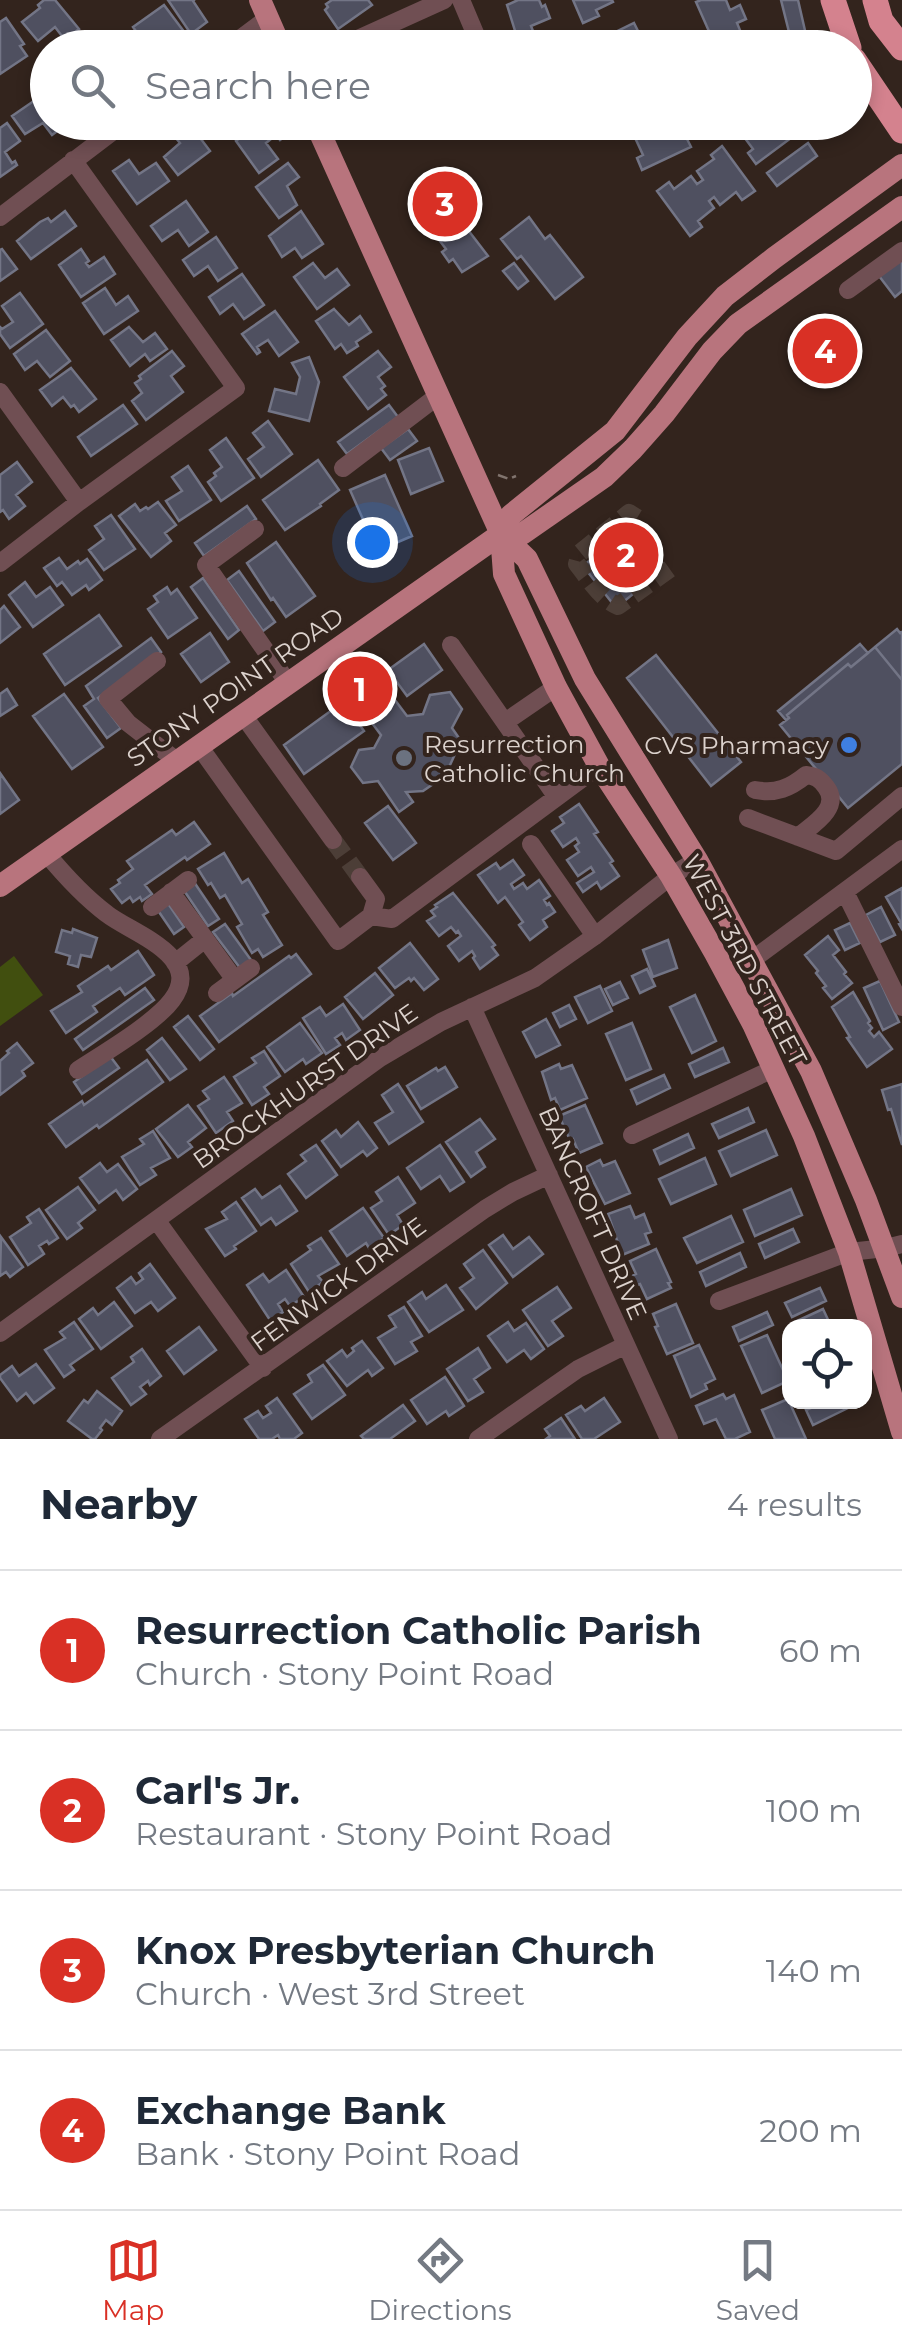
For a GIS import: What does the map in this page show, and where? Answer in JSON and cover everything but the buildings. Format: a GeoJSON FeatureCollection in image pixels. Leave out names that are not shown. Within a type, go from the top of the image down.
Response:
{"type":"FeatureCollection","features":[{"type":"Feature","properties":{"kind":"highway"},"geometry":{"type":"LineString","coordinates":[[833,0],[843,30]]}},
{"type":"Feature","properties":{"kind":"highway"},"geometry":{"type":"LineString","coordinates":[[875,0],[882,21],[902,48]]}},
{"type":"Feature","properties":{"kind":"highway"},"geometry":{"type":"LineString","coordinates":[[872,87],[902,131]]}},
{"type":"Feature","properties":{"kind":"main road","name":"WEST 3RD STREET"},"geometry":{"type":"LineString","coordinates":[[323,140],[501,534],[526,560],[585,679],[697,860],[811,1071],[894,1246],[902,1297]]}},
{"type":"Feature","properties":{"kind":"main road","name":"STONY POINT ROAD"},"geometry":{"type":"LineString","coordinates":[[0,886],[501,534],[510,515],[615,431],[704,317],[725,296],[902,165]]}},
{"type":"Feature","properties":{"kind":"main road","name":"STONY POINT ROAD"},"geometry":{"type":"LineString","coordinates":[[501,534],[522,534],[604,477],[634,449],[725,338],[756,310],[902,206]]}},
{"type":"Feature","properties":{"kind":"main road","name":"WEST 3RD STREET"},"geometry":{"type":"LineString","coordinates":[[501,534],[504,574],[556,687],[599,766],[671,876],[753,1024],[804,1136],[850,1252],[902,1432]]}},
{"type":"Feature","properties":{"kind":"street"},"geometry":{"type":"LineString","coordinates":[[378,30],[444,0]]}},
{"type":"Feature","properties":{"kind":"street"},"geometry":{"type":"LineString","coordinates":[[461,0],[474,30]]}},
{"type":"Feature","properties":{"kind":"street"},"geometry":{"type":"LineString","coordinates":[[245,30],[264,9]]}},
{"type":"Feature","properties":{"kind":"street"},"geometry":{"type":"LineString","coordinates":[[0,216],[100,140]]}},
{"type":"Feature","properties":{"kind":"street"},"geometry":{"type":"LineString","coordinates":[[0,563],[236,388],[73,160]]}},
{"type":"Feature","properties":{"kind":"street"},"geometry":{"type":"LineString","coordinates":[[848,290],[902,251]]}},
{"type":"Feature","properties":{"kind":"street"},"geometry":{"type":"LineString","coordinates":[[704,317],[725,338]]}},
{"type":"Feature","properties":{"kind":"street"},"geometry":{"type":"LineString","coordinates":[[0,392],[79,502]]}},
{"type":"Feature","properties":{"kind":"street"},"geometry":{"type":"LineString","coordinates":[[343,468],[438,395]]}},
{"type":"Feature","properties":{"kind":"street"},"geometry":{"type":"LineString","coordinates":[[255,529],[206,565],[288,684]]}},
{"type":"Feature","properties":{"kind":"street"},"geometry":{"type":"LineString","coordinates":[[451,645],[556,796]]}},
{"type":"Feature","properties":{"kind":"street"},"geometry":{"type":"LineString","coordinates":[[158,661],[108,699],[128,723],[177,762]]}},
{"type":"Feature","properties":{"kind":"street"},"geometry":{"type":"LineString","coordinates":[[505,722],[556,687]]}},
{"type":"Feature","properties":{"kind":"street"},"geometry":{"type":"LineString","coordinates":[[243,715],[332,840]]}},
{"type":"Feature","properties":{"kind":"street"},"geometry":{"type":"LineString","coordinates":[[199,746],[338,942],[371,916],[376,899],[360,877]]}},
{"type":"Feature","properties":{"kind":"street"},"geometry":{"type":"LineString","coordinates":[[371,916],[392,919],[599,766]]}},
{"type":"Feature","properties":{"kind":"street"},"geometry":{"type":"LineString","coordinates":[[755,790],[780,790],[793,786],[806,775],[820,779],[832,800],[825,815],[798,837]]}},
{"type":"Feature","properties":{"kind":"street"},"geometry":{"type":"LineString","coordinates":[[748,818],[836,851],[902,796]]}},
{"type":"Feature","properties":{"kind":"street"},"geometry":{"type":"LineString","coordinates":[[531,844],[595,936]]}},
{"type":"Feature","properties":{"kind":"street"},"geometry":{"type":"LineString","coordinates":[[752,960],[902,849]]}},
{"type":"Feature","properties":{"kind":"street"},"geometry":{"type":"LineString","coordinates":[[46,854],[72,885],[105,913],[170,954],[179,970],[180,986],[156,1016],[78,1070]]}},
{"type":"Feature","properties":{"kind":"street","name":"BROCKHURST DRIVE"},"geometry":{"type":"LineString","coordinates":[[0,1333],[380,1058],[441,1022],[535,978],[697,860]]}},
{"type":"Feature","properties":{"kind":"street"},"geometry":{"type":"LineString","coordinates":[[152,907],[188,880]]}},
{"type":"Feature","properties":{"kind":"street"},"geometry":{"type":"LineString","coordinates":[[171,892],[235,980]]}},
{"type":"Feature","properties":{"kind":"street"},"geometry":{"type":"LineString","coordinates":[[845,892],[902,1008]]}},
{"type":"Feature","properties":{"kind":"street"},"geometry":{"type":"LineString","coordinates":[[175,962],[206,939]]}},
{"type":"Feature","properties":{"kind":"street"},"geometry":{"type":"LineString","coordinates":[[217,992],[250,968]]}},
{"type":"Feature","properties":{"kind":"street","name":"BANCROFT DRIVE"},"geometry":{"type":"LineString","coordinates":[[472,1008],[669,1439]]}},
{"type":"Feature","properties":{"kind":"street"},"geometry":{"type":"LineString","coordinates":[[632,1134],[774,1069]]}},
{"type":"Feature","properties":{"kind":"street","name":"FENWICK DRIVE"},"geometry":{"type":"LineString","coordinates":[[160,1439],[485,1209],[549,1176]]}},
{"type":"Feature","properties":{"kind":"street"},"geometry":{"type":"LineString","coordinates":[[157,1221],[263,1368]]}},
{"type":"Feature","properties":{"kind":"street"},"geometry":{"type":"LineString","coordinates":[[720,1301],[850,1252],[894,1246]]}},
{"type":"Feature","properties":{"kind":"street"},"geometry":{"type":"LineString","coordinates":[[478,1439],[578,1368],[626,1345]]}},
{"type":"Feature","properties":{"kind":"path"},"geometry":{"type":"LineString","coordinates":[[498,474],[516,476]]}},
{"type":"Feature","properties":{"kind":"green space"},"geometry":{"type":"Polygon","coordinates":[[[14,956],[43,995],[0,1026],[0,967],[14,956]]]}},
{"type":"Feature","properties":{"kind":"tunnel"},"geometry":{"type":"LineString","coordinates":[[637,518],[629,513],[580,553],[577,564],[590,582],[618,606],[675,565]]}},
{"type":"Feature","properties":{"kind":"tunnel"},"geometry":{"type":"LineString","coordinates":[[333,840],[360,877]]}},
{"type":"Feature","properties":{"kind":"place","name":"Knox Presbyterian Church"},"geometry":{"type":"Point","coordinates":[445,204]}},
{"type":"Feature","properties":{"kind":"place","name":"Exchange Bank"},"geometry":{"type":"Point","coordinates":[825,351]}},
{"type":"Feature","properties":{"kind":"place","name":"Carl's Jr."},"geometry":{"type":"Point","coordinates":[626,555]}},
{"type":"Feature","properties":{"kind":"place","name":"Resurrection Catholic Parish"},"geometry":{"type":"Point","coordinates":[360,689]}},
{"type":"Feature","properties":{"kind":"place","name":"CVS Pharmacy"},"geometry":{"type":"Point","coordinates":[849,745]}},
{"type":"Feature","properties":{"kind":"place","name":"Resurrection Catholic Church"},"geometry":{"type":"Point","coordinates":[404,758]}}]}
